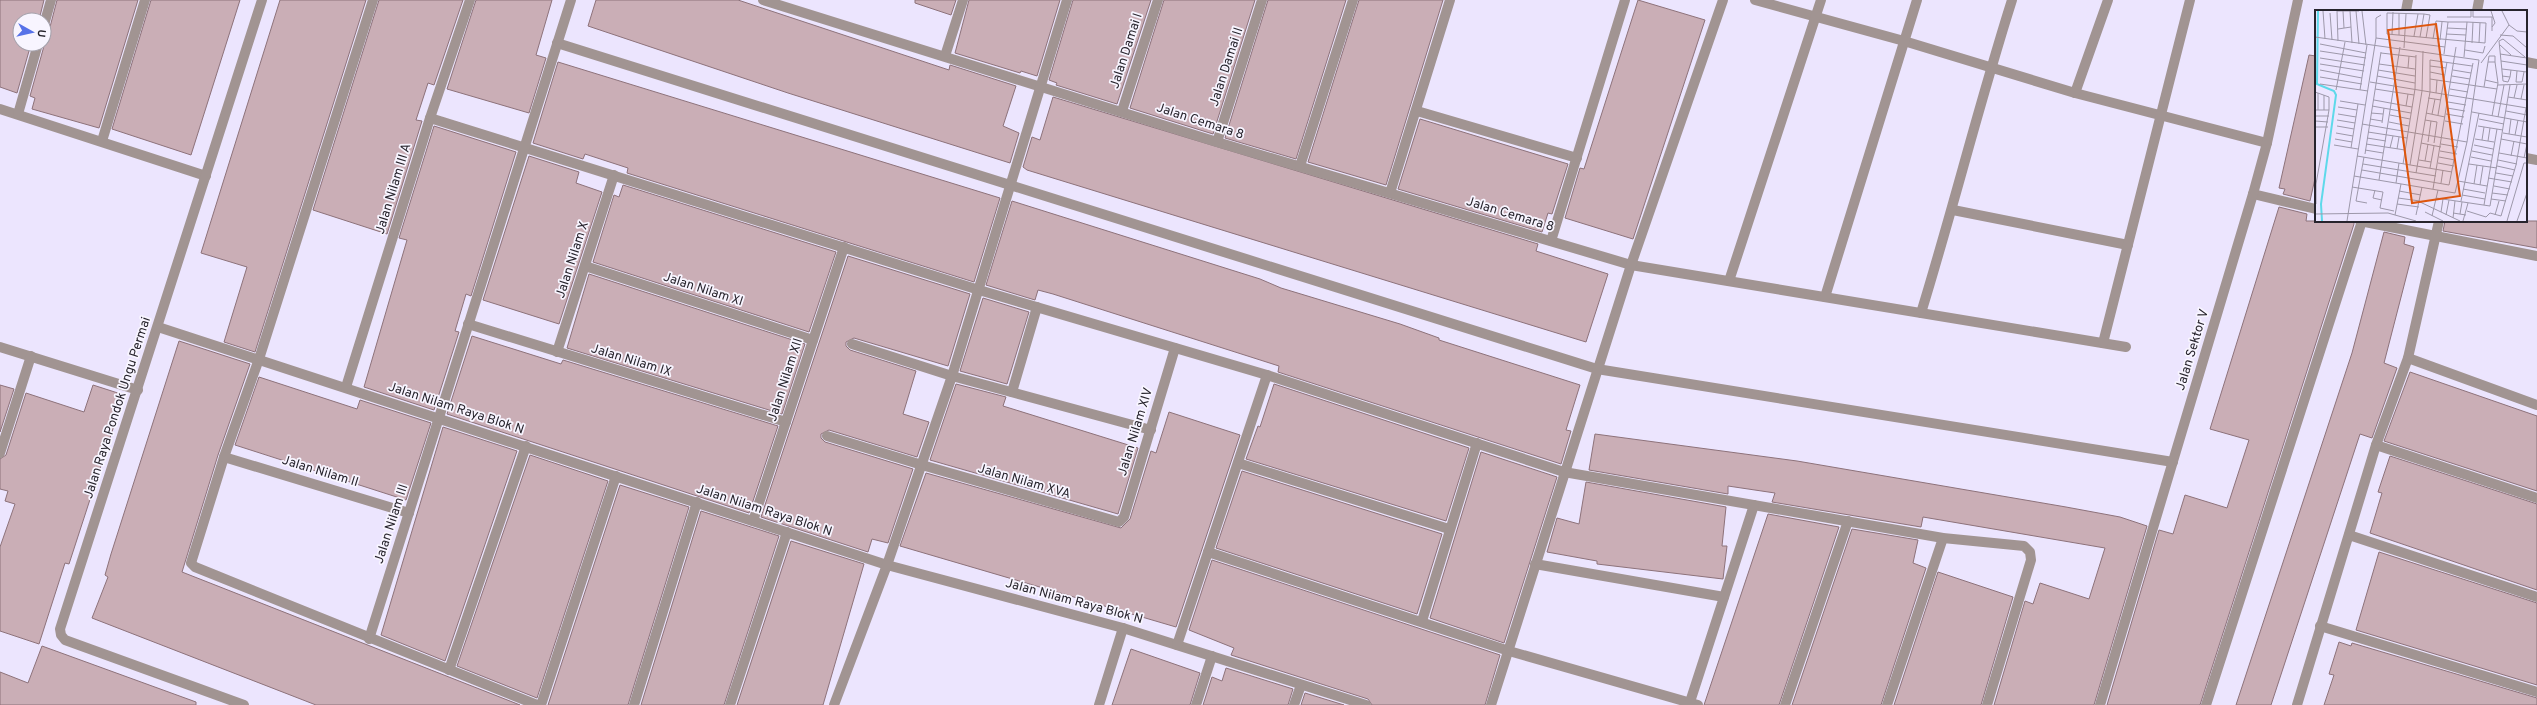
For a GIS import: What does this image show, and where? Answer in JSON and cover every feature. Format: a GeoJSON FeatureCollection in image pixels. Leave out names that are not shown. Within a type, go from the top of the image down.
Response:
{"type":"FeatureCollection","features":[{"type":"Feature","properties":{"kind":"street"},"geometry":{"type":"LineString","coordinates":[[48,12],[51,0]]}},
{"type":"Feature","properties":{"kind":"street"},"geometry":{"type":"LineString","coordinates":[[102,141],[145,0]]}},
{"type":"Feature","properties":{"kind":"street","name":"Jalan Raya Pondok Ungu Permai"},"geometry":{"type":"LineString","coordinates":[[244,705],[223,701],[65,640],[61,635],[60,629],[262,0]]}},
{"type":"Feature","properties":{"kind":"street"},"geometry":{"type":"LineString","coordinates":[[373,0],[259,359],[224,457],[191,563],[194,567],[369,639],[537,705]]}},
{"type":"Feature","properties":{"kind":"street","name":"Jalan Nilam III A"},"geometry":{"type":"LineString","coordinates":[[346,387],[430,118],[470,0]]}},
{"type":"Feature","properties":{"kind":"street","name":"Jalan Nilam III"},"geometry":{"type":"LineString","coordinates":[[369,639],[571,0]]}},
{"type":"Feature","properties":{"kind":"street","name":"Jalan Cemara 8"},"geometry":{"type":"LineString","coordinates":[[763,0],[774,2],[1217,142],[1631,265],[2126,347]]}},
{"type":"Feature","properties":{"kind":"street"},"geometry":{"type":"LineString","coordinates":[[945,56],[963,0]]}},
{"type":"Feature","properties":{"kind":"street"},"geometry":{"type":"LineString","coordinates":[[834,705],[887,565],[952,376],[1039,86],[1067,0]]}},
{"type":"Feature","properties":{"kind":"street","name":"Jalan Damai I"},"geometry":{"type":"LineString","coordinates":[[1122,111],[1158,0]]}},
{"type":"Feature","properties":{"kind":"street","name":"Jalan Damai II"},"geometry":{"type":"LineString","coordinates":[[1217,142],[1262,0]]}},
{"type":"Feature","properties":{"kind":"street"},"geometry":{"type":"LineString","coordinates":[[1300,166],[1353,0]]}},
{"type":"Feature","properties":{"kind":"street"},"geometry":{"type":"LineString","coordinates":[[1390,193],[1417,111],[1450,0]]}},
{"type":"Feature","properties":{"kind":"street"},"geometry":{"type":"LineString","coordinates":[[1551,241],[1625,0]]}},
{"type":"Feature","properties":{"kind":"street"},"geometry":{"type":"LineString","coordinates":[[1491,705],[1597,368],[1723,0]]}},
{"type":"Feature","properties":{"kind":"street"},"geometry":{"type":"LineString","coordinates":[[1755,0],[1904,41],[2075,93],[2161,114],[2267,143]]}},
{"type":"Feature","properties":{"kind":"street"},"geometry":{"type":"LineString","coordinates":[[1729,281],[1821,0]]}},
{"type":"Feature","properties":{"kind":"street"},"geometry":{"type":"LineString","coordinates":[[1825,297],[1917,0]]}},
{"type":"Feature","properties":{"kind":"street"},"geometry":{"type":"LineString","coordinates":[[1921,313],[1952,210],[1990,68],[2012,0]]}},
{"type":"Feature","properties":{"kind":"street"},"geometry":{"type":"LineString","coordinates":[[2075,93],[2108,0]]}},
{"type":"Feature","properties":{"kind":"street"},"geometry":{"type":"LineString","coordinates":[[2103,343],[2190,0]]}},
{"type":"Feature","properties":{"kind":"street","name":"Jalan Sektor V"},"geometry":{"type":"LineString","coordinates":[[2100,705],[2254,194],[2267,143],[2298,0]]}},
{"type":"Feature","properties":{"kind":"street"},"geometry":{"type":"LineString","coordinates":[[2406,10],[2408,0]]}},
{"type":"Feature","properties":{"kind":"street"},"geometry":{"type":"LineString","coordinates":[[2477,10],[2479,0]]}},
{"type":"Feature","properties":{"kind":"street"},"geometry":{"type":"LineString","coordinates":[[558,43],[1597,368],[2173,462]]}},
{"type":"Feature","properties":{"kind":"street"},"geometry":{"type":"LineString","coordinates":[[18,114],[36,52]]}},
{"type":"Feature","properties":{"kind":"street"},"geometry":{"type":"LineString","coordinates":[[2527,62],[2537,64]]}},
{"type":"Feature","properties":{"kind":"street"},"geometry":{"type":"LineString","coordinates":[[1417,111],[1577,158]]}},
{"type":"Feature","properties":{"kind":"street"},"geometry":{"type":"LineString","coordinates":[[2,113],[18,114],[206,176]]}},
{"type":"Feature","properties":{"kind":"street"},"geometry":{"type":"LineString","coordinates":[[430,118],[979,290],[1267,375],[1564,472],[1943,538],[2024,546],[2032,556],[1987,705]]}},
{"type":"Feature","properties":{"kind":"street"},"geometry":{"type":"LineString","coordinates":[[2527,158],[2537,160]]}},
{"type":"Feature","properties":{"kind":"street","name":"Jalan Nilam X"},"geometry":{"type":"LineString","coordinates":[[557,352],[614,175]]}},
{"type":"Feature","properties":{"kind":"street"},"geometry":{"type":"LineString","coordinates":[[2254,194],[2315,209]]}},
{"type":"Feature","properties":{"kind":"street"},"geometry":{"type":"LineString","coordinates":[[1952,210],[2128,245]]}},
{"type":"Feature","properties":{"kind":"street"},"geometry":{"type":"LineString","coordinates":[[2206,705],[2361,222]]}},
{"type":"Feature","properties":{"kind":"street"},"geometry":{"type":"LineString","coordinates":[[2365,222],[2537,256]]}},
{"type":"Feature","properties":{"kind":"street"},"geometry":{"type":"LineString","coordinates":[[2297,705],[2376,445],[2408,358],[2433,236],[2440,222]]}},
{"type":"Feature","properties":{"kind":"street","name":"Jalan Nilam XII"},"geometry":{"type":"LineString","coordinates":[[753,521],[844,247]]}},
{"type":"Feature","properties":{"kind":"street","name":"Jalan Nilam XI"},"geometry":{"type":"LineString","coordinates":[[585,266],[813,340]]}},
{"type":"Feature","properties":{"kind":"street"},"geometry":{"type":"LineString","coordinates":[[1012,392],[1037,307]]}},
{"type":"Feature","properties":{"kind":"street","name":"Jalan Nilam IX"},"geometry":{"type":"LineString","coordinates":[[468,324],[786,422]]}},
{"type":"Feature","properties":{"kind":"street","name":"Jalan Nilam Raya Blok N"},"geometry":{"type":"LineString","coordinates":[[158,327],[439,417],[887,565],[1123,628],[1366,705]]}},
{"type":"Feature","properties":{"kind":"street"},"geometry":{"type":"LineString","coordinates":[[852,344],[952,376],[1151,430]]}},
{"type":"Feature","properties":{"kind":"street"},"geometry":{"type":"LineString","coordinates":[[0,347],[138,390]]}},
{"type":"Feature","properties":{"kind":"street","name":"Jalan Nilam XIV"},"geometry":{"type":"LineString","coordinates":[[1119,522],[1124,517],[1175,348]]}},
{"type":"Feature","properties":{"kind":"street"},"geometry":{"type":"LineString","coordinates":[[1,449],[31,356]]}},
{"type":"Feature","properties":{"kind":"street"},"geometry":{"type":"LineString","coordinates":[[2408,358],[2537,405]]}},
{"type":"Feature","properties":{"kind":"street"},"geometry":{"type":"LineString","coordinates":[[1177,645],[1267,375]]}},
{"type":"Feature","properties":{"kind":"street","name":"Jalan Nilam XVA"},"geometry":{"type":"LineString","coordinates":[[827,436],[922,466],[1119,522]]}},
{"type":"Feature","properties":{"kind":"street"},"geometry":{"type":"LineString","coordinates":[[1422,621],[1449,529],[1477,443]]}},
{"type":"Feature","properties":{"kind":"street"},"geometry":{"type":"LineString","coordinates":[[2376,445],[2537,498]]}},
{"type":"Feature","properties":{"kind":"street"},"geometry":{"type":"LineString","coordinates":[[449,670],[526,446]]}},
{"type":"Feature","properties":{"kind":"street","name":"Jalan Nilam II"},"geometry":{"type":"LineString","coordinates":[[224,457],[409,512]]}},
{"type":"Feature","properties":{"kind":"street"},"geometry":{"type":"LineString","coordinates":[[1238,463],[1449,529]]}},
{"type":"Feature","properties":{"kind":"street"},"geometry":{"type":"LineString","coordinates":[[542,705],[616,476]]}},
{"type":"Feature","properties":{"kind":"street"},"geometry":{"type":"LineString","coordinates":[[634,705],[697,502]]}},
{"type":"Feature","properties":{"kind":"street"},"geometry":{"type":"LineString","coordinates":[[1208,552],[1422,621],[1509,651],[1692,704],[1724,597],[1754,505]]}},
{"type":"Feature","properties":{"kind":"street"},"geometry":{"type":"LineString","coordinates":[[1785,705],[1848,521]]}},
{"type":"Feature","properties":{"kind":"street"},"geometry":{"type":"LineString","coordinates":[[730,705],[787,532]]}},
{"type":"Feature","properties":{"kind":"street"},"geometry":{"type":"LineString","coordinates":[[2349,535],[2537,597]]}},
{"type":"Feature","properties":{"kind":"street"},"geometry":{"type":"LineString","coordinates":[[1887,705],[1943,538]]}},
{"type":"Feature","properties":{"kind":"street"},"geometry":{"type":"LineString","coordinates":[[1535,564],[1724,597]]}},
{"type":"Feature","properties":{"kind":"street"},"geometry":{"type":"LineString","coordinates":[[2320,626],[2537,692]]}},
{"type":"Feature","properties":{"kind":"street"},"geometry":{"type":"LineString","coordinates":[[1099,705],[1123,628]]}},
{"type":"Feature","properties":{"kind":"street"},"geometry":{"type":"LineString","coordinates":[[1196,705],[1212,656]]}},
{"type":"Feature","properties":{"kind":"street"},"geometry":{"type":"LineString","coordinates":[[1294,705],[1301,685]]}},
{"type":"Feature","properties":{"kind":"building"},"geometry":{"type":"Polygon","coordinates":[[[0,0],[44,0],[41,12],[12,12],[12,52],[29,52],[17,93],[0,87],[0,0]]]}},
{"type":"Feature","properties":{"kind":"building"},"geometry":{"type":"Polygon","coordinates":[[[57,0],[138,0],[99,128],[32,109],[35,98],[30,96],[42,52],[52,52],[52,19],[57,0]]]}},
{"type":"Feature","properties":{"kind":"building"},"geometry":{"type":"Polygon","coordinates":[[[151,0],[240,0],[191,155],[112,129],[151,0]]]}},
{"type":"Feature","properties":{"kind":"building"},"geometry":{"type":"Polygon","coordinates":[[[280,0],[366,0],[255,352],[224,342],[247,267],[201,253],[280,0]]]}},
{"type":"Feature","properties":{"kind":"building"},"geometry":{"type":"Polygon","coordinates":[[[379,0],[463,0],[434,85],[428,83],[416,120],[422,121],[387,234],[313,210],[379,0]]]}},
{"type":"Feature","properties":{"kind":"building"},"geometry":{"type":"Polygon","coordinates":[[[476,0],[552,0],[536,55],[546,58],[529,113],[447,89],[476,0]]]}},
{"type":"Feature","properties":{"kind":"building"},"geometry":{"type":"Polygon","coordinates":[[[596,0],[738,0],[949,70],[950,65],[1016,86],[1003,126],[1019,133],[1010,163],[788,93],[588,26],[596,0]]]}},
{"type":"Feature","properties":{"kind":"building"},"geometry":{"type":"Polygon","coordinates":[[[915,0],[956,0],[951,15],[915,3],[915,0]]]}},
{"type":"Feature","properties":{"kind":"building"},"geometry":{"type":"Polygon","coordinates":[[[969,0],[1060,0],[1037,76],[1021,71],[1020,73],[955,53],[969,0]]]}},
{"type":"Feature","properties":{"kind":"building"},"geometry":{"type":"Polygon","coordinates":[[[1073,0],[1151,0],[1117,104],[1056,85],[1057,83],[1049,80],[1073,0]]]}},
{"type":"Feature","properties":{"kind":"building"},"geometry":{"type":"Polygon","coordinates":[[[1164,0],[1255,0],[1213,134],[1130,108],[1164,0]]]}},
{"type":"Feature","properties":{"kind":"building"},"geometry":{"type":"Polygon","coordinates":[[[1268,0],[1346,0],[1296,159],[1225,138],[1268,0]]]}},
{"type":"Feature","properties":{"kind":"building"},"geometry":{"type":"Polygon","coordinates":[[[1359,0],[1443,0],[1386,185],[1308,162],[1359,0]]]}},
{"type":"Feature","properties":{"kind":"building"},"geometry":{"type":"Polygon","coordinates":[[[1638,0],[1705,20],[1633,239],[1565,218],[1580,168],[1584,169],[1638,0]]]}},
{"type":"Feature","properties":{"kind":"building"},"geometry":{"type":"Polygon","coordinates":[[[2309,55],[2315,56],[2315,178],[2310,201],[2283,194],[2285,189],[2279,188],[2309,55]]]}},
{"type":"Feature","properties":{"kind":"building"},"geometry":{"type":"Polygon","coordinates":[[[558,62],[1000,198],[974,282],[627,173],[628,168],[585,154],[583,159],[533,143],[558,62]]]}},
{"type":"Feature","properties":{"kind":"building"},"geometry":{"type":"Polygon","coordinates":[[[1053,97],[1538,244],[1536,251],[1608,274],[1586,342],[1027,170],[1023,167],[1032,137],[1040,140],[1053,97]]]}},
{"type":"Feature","properties":{"kind":"building"},"geometry":{"type":"Polygon","coordinates":[[[1420,119],[1568,164],[1552,214],[1548,213],[1542,232],[1398,189],[1420,119]]]}},
{"type":"Feature","properties":{"kind":"building"},"geometry":{"type":"Polygon","coordinates":[[[434,126],[516,152],[471,296],[466,294],[455,331],[459,332],[434,410],[364,387],[407,240],[399,238],[434,126]]]}},
{"type":"Feature","properties":{"kind":"building"},"geometry":{"type":"Polygon","coordinates":[[[529,156],[579,172],[576,183],[602,192],[559,324],[483,300],[529,156]]]}},
{"type":"Feature","properties":{"kind":"building"},"geometry":{"type":"Polygon","coordinates":[[[623,185],[836,252],[809,332],[593,262],[614,195],[619,197],[623,185]]]}},
{"type":"Feature","properties":{"kind":"building"},"geometry":{"type":"Polygon","coordinates":[[[1012,201],[1260,279],[1281,288],[1400,324],[1439,338],[1439,340],[1580,385],[1566,430],[1571,431],[1561,464],[1278,372],[1279,366],[1053,294],[1038,290],[1035,300],[986,285],[1012,201]]]}},
{"type":"Feature","properties":{"kind":"building"},"geometry":{"type":"Polygon","coordinates":[[[2279,207],[2307,214],[2306,221],[2354,222],[2200,705],[2107,705],[2159,530],[2173,534],[2185,495],[2227,508],[2249,440],[2210,429],[2279,207]]]}},
{"type":"Feature","properties":{"kind":"building"},"geometry":{"type":"Polygon","coordinates":[[[2537,221],[2537,248],[2443,231],[2445,222],[2537,221]]]}},
{"type":"Feature","properties":{"kind":"building"},"geometry":{"type":"Polygon","coordinates":[[[2384,232],[2405,237],[2404,244],[2414,247],[2384,363],[2397,368],[2372,438],[2360,434],[2271,705],[2236,705],[2352,353],[2384,232]]]}},
{"type":"Feature","properties":{"kind":"building"},"geometry":{"type":"Polygon","coordinates":[[[848,256],[970,294],[948,366],[854,338],[846,342],[846,346],[850,350],[916,371],[903,414],[929,422],[917,457],[829,430],[821,434],[821,438],[825,442],[913,469],[888,543],[872,539],[868,552],[761,517],[848,256]]]}},
{"type":"Feature","properties":{"kind":"building"},"geometry":{"type":"Polygon","coordinates":[[[589,274],[805,344],[782,414],[567,348],[589,274]]]}},
{"type":"Feature","properties":{"kind":"building"},"geometry":{"type":"Polygon","coordinates":[[[983,298],[1029,312],[1007,384],[960,371],[983,298]]]}},
{"type":"Feature","properties":{"kind":"building"},"geometry":{"type":"Polygon","coordinates":[[[472,336],[561,364],[563,360],[778,426],[749,513],[447,414],[472,336]]]}},
{"type":"Feature","properties":{"kind":"building"},"geometry":{"type":"Polygon","coordinates":[[[179,341],[250,364],[218,455],[182,572],[520,705],[316,705],[92,618],[108,577],[105,575],[111,554],[179,341]]]}},
{"type":"Feature","properties":{"kind":"building"},"geometry":{"type":"Polygon","coordinates":[[[2410,372],[2537,416],[2537,491],[2384,441],[2410,372]]]}},
{"type":"Feature","properties":{"kind":"building"},"geometry":{"type":"Polygon","coordinates":[[[259,377],[357,409],[360,400],[431,423],[406,500],[235,445],[259,377]]]}},
{"type":"Feature","properties":{"kind":"building"},"geometry":{"type":"Polygon","coordinates":[[[956,384],[1006,397],[1003,406],[1138,448],[1118,514],[930,460],[956,384]]]}},
{"type":"Feature","properties":{"kind":"building"},"geometry":{"type":"Polygon","coordinates":[[[1274,384],[1469,448],[1446,521],[1246,459],[1258,426],[1260,427],[1274,384]]]}},
{"type":"Feature","properties":{"kind":"building"},"geometry":{"type":"Polygon","coordinates":[[[0,385],[14,389],[0,432],[0,385]]]}},
{"type":"Feature","properties":{"kind":"building"},"geometry":{"type":"Polygon","coordinates":[[[93,385],[124,395],[69,564],[65,563],[39,644],[0,631],[0,547],[15,504],[5,501],[8,491],[0,489],[0,459],[6,455],[26,393],[84,412],[93,385]]]}},
{"type":"Feature","properties":{"kind":"building"},"geometry":{"type":"Polygon","coordinates":[[[1169,412],[1240,435],[1176,627],[900,546],[926,473],[1121,528],[1130,519],[1151,451],[1156,453],[1169,412]]]}},
{"type":"Feature","properties":{"kind":"building"},"geometry":{"type":"Polygon","coordinates":[[[443,427],[517,451],[445,661],[381,635],[443,427]]]}},
{"type":"Feature","properties":{"kind":"building"},"geometry":{"type":"Polygon","coordinates":[[[1595,434],[1797,461],[2120,517],[2147,526],[2094,705],[1994,705],[2025,601],[2033,604],[2040,583],[2089,599],[2105,548],[1923,517],[1921,527],[1772,502],[1775,493],[1728,486],[1728,494],[1589,470],[1595,434]]]}},
{"type":"Feature","properties":{"kind":"building"},"geometry":{"type":"Polygon","coordinates":[[[1481,452],[1557,477],[1504,643],[1430,618],[1481,452]]]}},
{"type":"Feature","properties":{"kind":"building"},"geometry":{"type":"Polygon","coordinates":[[[530,455],[608,481],[537,698],[457,666],[530,455]]]}},
{"type":"Feature","properties":{"kind":"building"},"geometry":{"type":"Polygon","coordinates":[[[2390,456],[2537,504],[2537,590],[2370,533],[2382,493],[2378,492],[2390,456]]]}},
{"type":"Feature","properties":{"kind":"building"},"geometry":{"type":"Polygon","coordinates":[[[1242,471],[1442,534],[1417,614],[1216,548],[1242,471]]]}},
{"type":"Feature","properties":{"kind":"building"},"geometry":{"type":"Polygon","coordinates":[[[1586,482],[1726,507],[1722,546],[1727,546],[1723,579],[1597,564],[1597,561],[1547,552],[1557,518],[1579,524],[1586,482]]]}},
{"type":"Feature","properties":{"kind":"building"},"geometry":{"type":"Polygon","coordinates":[[[620,485],[689,507],[628,705],[548,705],[620,485]]]}},
{"type":"Feature","properties":{"kind":"building"},"geometry":{"type":"Polygon","coordinates":[[[701,511],[779,536],[724,705],[641,705],[701,511]]]}},
{"type":"Feature","properties":{"kind":"building"},"geometry":{"type":"Polygon","coordinates":[[[1768,514],[1839,527],[1779,705],[1704,705],[1768,514]]]}},
{"type":"Feature","properties":{"kind":"building"},"geometry":{"type":"Polygon","coordinates":[[[1852,529],[1918,540],[1913,563],[1926,568],[1881,705],[1792,705],[1852,529]]]}},
{"type":"Feature","properties":{"kind":"building"},"geometry":{"type":"Polygon","coordinates":[[[791,541],[864,564],[823,705],[737,705],[791,541]]]}},
{"type":"Feature","properties":{"kind":"building"},"geometry":{"type":"Polygon","coordinates":[[[2379,552],[2537,603],[2537,685],[2356,630],[2379,552]]]}},
{"type":"Feature","properties":{"kind":"building"},"geometry":{"type":"Polygon","coordinates":[[[1212,560],[1500,655],[1485,705],[1372,705],[1368,699],[1231,655],[1234,648],[1189,630],[1212,560]]]}},
{"type":"Feature","properties":{"kind":"building"},"geometry":{"type":"Polygon","coordinates":[[[1938,572],[2013,597],[1981,705],[1894,705],[1938,572]]]}},
{"type":"Feature","properties":{"kind":"building"},"geometry":{"type":"Polygon","coordinates":[[[2339,642],[2351,646],[2352,643],[2537,698],[2537,705],[2324,705],[2334,675],[2329,674],[2339,642]]]}},
{"type":"Feature","properties":{"kind":"building"},"geometry":{"type":"Polygon","coordinates":[[[42,646],[196,702],[196,705],[0,705],[0,672],[28,683],[42,646]]]}},
{"type":"Feature","properties":{"kind":"building"},"geometry":{"type":"Polygon","coordinates":[[[1131,649],[1200,673],[1190,705],[1112,705],[1131,649]]]}},
{"type":"Feature","properties":{"kind":"building"},"geometry":{"type":"Polygon","coordinates":[[[1226,668],[1293,689],[1288,705],[1203,705],[1212,677],[1222,681],[1226,668]]]}},
{"type":"Feature","properties":{"kind":"building"},"geometry":{"type":"Polygon","coordinates":[[[1305,693],[1344,705],[1301,705],[1305,693]]]}}]}
